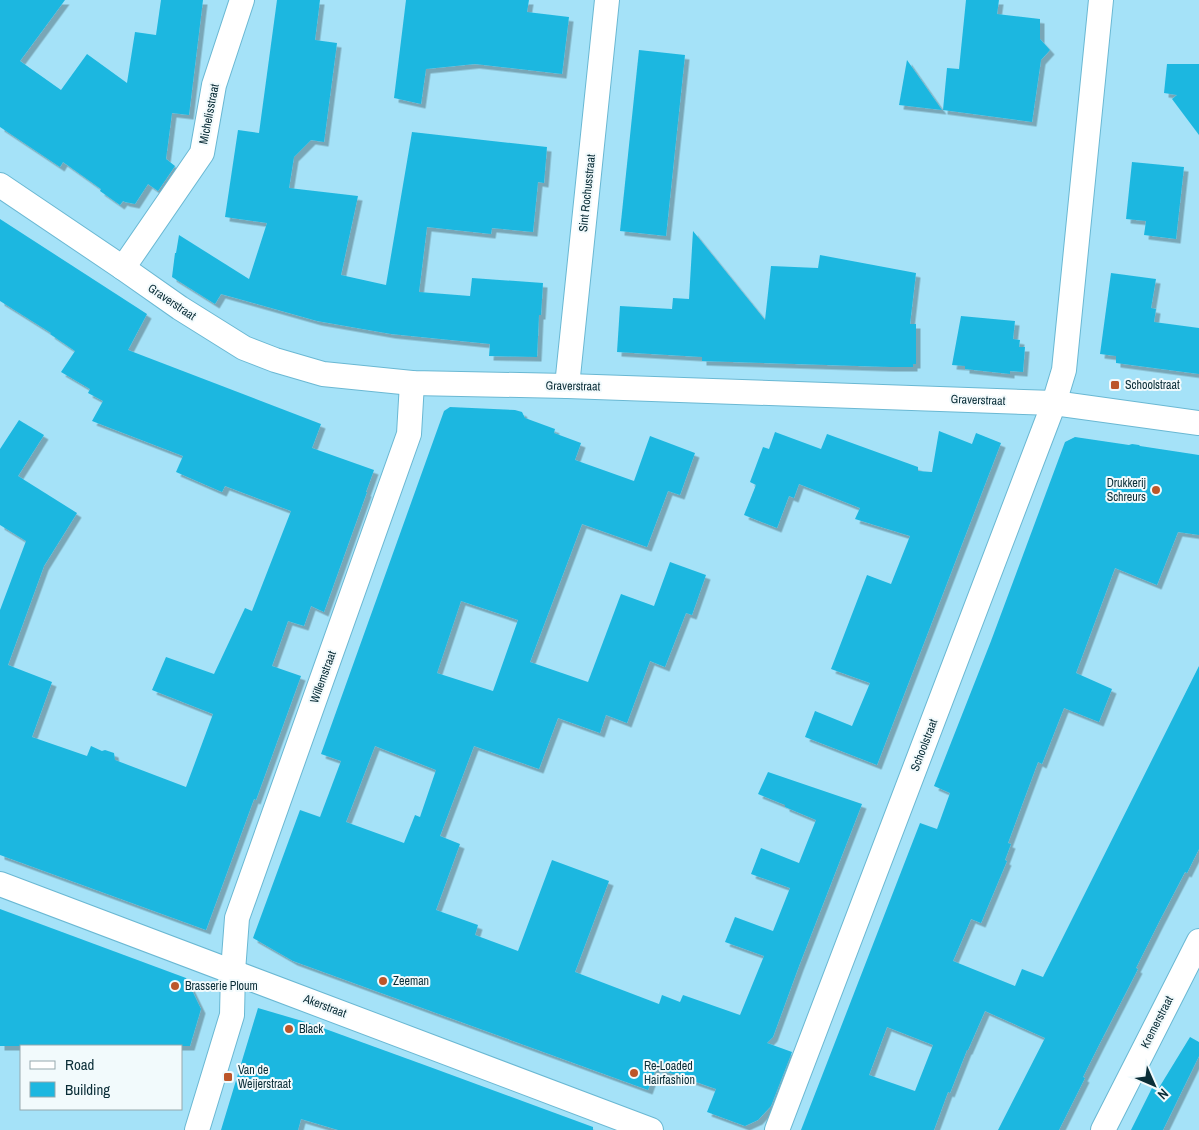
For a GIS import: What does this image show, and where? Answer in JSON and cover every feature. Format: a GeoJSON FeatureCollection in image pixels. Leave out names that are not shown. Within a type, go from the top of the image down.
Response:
{"type":"FeatureCollection","features":[{"type":"Feature","properties":{"kind":"street","name":"Michelisstraat"},"geometry":{"type":"LineString","coordinates":[[123,268],[202,153],[214,85],[242,0]]}},
{"type":"Feature","properties":{"kind":"street","name":"Sint Rochusstraat"},"geometry":{"type":"LineString","coordinates":[[567,386],[608,0]]}},
{"type":"Feature","properties":{"kind":"street","name":"Schoolstraat"},"geometry":{"type":"LineString","coordinates":[[778,1130],[1054,403],[1064,370],[1101,0]]}},
{"type":"Feature","properties":{"kind":"street","name":"Graverstraat"},"geometry":{"type":"LineString","coordinates":[[0,185],[180,308],[244,348],[275,360],[323,374],[412,383],[567,386],[1054,403],[1199,423]]}},
{"type":"Feature","properties":{"kind":"street","name":"Willemstraat"},"geometry":{"type":"LineString","coordinates":[[233,971],[237,918],[409,434],[412,383]]}},
{"type":"Feature","properties":{"kind":"street","name":"Akerstraat"},"geometry":{"type":"LineString","coordinates":[[0,884],[651,1130]]}},
{"type":"Feature","properties":{"kind":"street","name":"Kremerstraat"},"geometry":{"type":"LineString","coordinates":[[1103,1130],[1199,942]]}},
{"type":"Feature","properties":{"kind":"street"},"geometry":{"type":"LineString","coordinates":[[197,1130],[232,1015],[233,971]]}},
{"type":"Feature","properties":{"kind":"building"},"geometry":{"type":"Polygon","coordinates":[[[0,0],[65,0],[20,61],[61,90],[87,54],[127,83],[135,32],[156,35],[161,0],[203,0],[189,115],[172,113],[166,159],[175,166],[158,191],[148,184],[135,204],[123,201],[120,205],[63,162],[60,167],[0,127],[0,0]]]}},
{"type":"Feature","properties":{"kind":"building"},"geometry":{"type":"Polygon","coordinates":[[[277,0],[320,0],[315,40],[337,43],[324,142],[311,140],[294,157],[289,188],[358,196],[341,275],[386,285],[412,132],[547,147],[544,183],[538,182],[533,232],[492,228],[491,234],[427,227],[419,292],[470,296],[472,278],[543,283],[537,357],[489,356],[490,344],[391,334],[317,321],[221,294],[215,304],[172,277],[179,235],[249,279],[267,223],[225,217],[238,130],[259,133],[277,0]]]}},
{"type":"Feature","properties":{"kind":"building"},"geometry":{"type":"Polygon","coordinates":[[[406,0],[529,0],[527,12],[569,17],[562,74],[475,64],[426,69],[421,104],[394,98],[406,0]]]}},
{"type":"Feature","properties":{"kind":"building"},"geometry":{"type":"Polygon","coordinates":[[[966,0],[999,0],[997,14],[1040,19],[1040,39],[1050,50],[1041,60],[1032,122],[943,110],[947,68],[959,69],[966,0]]]}},
{"type":"Feature","properties":{"kind":"building"},"geometry":{"type":"Polygon","coordinates":[[[639,50],[685,55],[666,236],[620,231],[639,50]]]}},
{"type":"Feature","properties":{"kind":"building"},"geometry":{"type":"Polygon","coordinates":[[[907,60],[942,110],[899,105],[907,60]]]}},
{"type":"Feature","properties":{"kind":"building"},"geometry":{"type":"Polygon","coordinates":[[[1167,64],[1199,64],[1199,135],[1172,99],[1177,95],[1164,93],[1167,64]]]}},
{"type":"Feature","properties":{"kind":"building"},"geometry":{"type":"Polygon","coordinates":[[[1132,162],[1184,167],[1176,239],[1144,235],[1146,221],[1126,219],[1132,162]]]}},
{"type":"Feature","properties":{"kind":"building"},"geometry":{"type":"Polygon","coordinates":[[[0,219],[147,314],[128,350],[321,424],[312,448],[374,470],[324,612],[311,606],[304,626],[288,621],[272,666],[301,676],[206,930],[0,855],[0,610],[26,541],[0,525],[0,449],[19,420],[44,435],[18,476],[77,513],[44,566],[8,665],[52,682],[32,737],[87,756],[91,746],[102,751],[105,750],[114,753],[115,760],[186,787],[213,714],[152,690],[166,657],[214,674],[245,608],[252,611],[291,511],[225,486],[222,492],[176,472],[183,456],[92,421],[103,401],[88,393],[90,389],[61,372],[75,351],[51,333],[0,301],[0,219]]]}},
{"type":"Feature","properties":{"kind":"building"},"geometry":{"type":"Polygon","coordinates":[[[693,231],[765,320],[771,266],[818,268],[820,255],[916,273],[910,324],[916,324],[916,364],[913,364],[913,367],[890,367],[702,361],[702,357],[617,352],[620,306],[672,309],[673,298],[689,299],[693,231]]]}},
{"type":"Feature","properties":{"kind":"building"},"geometry":{"type":"Polygon","coordinates":[[[1111,273],[1156,279],[1151,308],[1156,309],[1154,322],[1199,328],[1199,374],[1116,363],[1116,356],[1100,354],[1111,273]]]}},
{"type":"Feature","properties":{"kind":"building"},"geometry":{"type":"Polygon","coordinates":[[[961,316],[1015,321],[1013,339],[1020,340],[1019,347],[1025,347],[1023,372],[1010,371],[1010,374],[965,369],[965,366],[952,365],[961,316]]]}},
{"type":"Feature","properties":{"kind":"building"},"geometry":{"type":"Polygon","coordinates":[[[450,407],[515,410],[522,412],[525,418],[555,429],[554,433],[581,443],[575,460],[634,481],[650,436],[695,453],[680,495],[668,491],[647,547],[582,524],[530,662],[588,682],[621,594],[654,606],[670,562],[706,575],[692,615],[686,613],[665,667],[650,661],[627,723],[606,715],[600,733],[558,718],[539,769],[474,746],[440,836],[460,844],[436,910],[478,925],[475,935],[518,951],[552,860],[609,881],[575,972],[659,1004],[662,995],[680,1002],[683,995],[740,1015],[764,956],[725,942],[735,917],[773,931],[790,888],[751,874],[761,848],[799,863],[816,820],[758,794],[768,772],[862,804],[773,1037],[767,1043],[792,1052],[771,1106],[758,1120],[745,1126],[707,1112],[716,1089],[656,1068],[648,1090],[293,961],[253,938],[300,810],[320,817],[341,761],[321,754],[444,411],[450,407]],[[461,601],[437,673],[493,691],[518,620],[461,601]],[[375,746],[346,822],[404,843],[415,815],[420,817],[436,770],[375,746]]]}},
{"type":"Feature","properties":{"kind":"building"},"geometry":{"type":"Polygon","coordinates":[[[939,431],[972,444],[976,433],[1001,443],[877,765],[805,737],[815,711],[852,726],[870,683],[831,669],[867,575],[891,584],[910,536],[855,519],[860,508],[799,484],[794,498],[789,496],[777,528],[744,515],[756,485],[750,482],[763,447],[769,449],[775,432],[821,449],[827,434],[918,467],[918,471],[932,472],[939,431]]]}},
{"type":"Feature","properties":{"kind":"building"},"geometry":{"type":"Polygon","coordinates":[[[1075,437],[1199,455],[1199,535],[1178,532],[1157,585],[1115,568],[1076,673],[1112,689],[1099,722],[1064,708],[1042,764],[1038,762],[1008,843],[1011,844],[1005,860],[1007,861],[981,923],[971,919],[953,961],[1015,986],[1022,969],[1043,977],[1199,666],[1199,849],[1187,873],[1185,872],[1136,968],[1138,969],[1083,1077],[1085,1078],[1059,1130],[998,1130],[1045,1038],[985,1011],[950,1093],[948,1092],[934,1130],[801,1130],[920,823],[937,829],[950,793],[934,786],[991,641],[1065,442],[1075,437]],[[887,1027],[869,1075],[915,1091],[933,1045],[887,1027]]]}},
{"type":"Feature","properties":{"kind":"building"},"geometry":{"type":"Polygon","coordinates":[[[0,909],[186,978],[201,1009],[190,1046],[0,1046],[0,909]]]}},
{"type":"Feature","properties":{"kind":"building"},"geometry":{"type":"Polygon","coordinates":[[[258,1008],[309,1023],[430,1067],[593,1127],[593,1130],[338,1130],[301,1119],[298,1130],[221,1130],[258,1008]]]}},
{"type":"Feature","properties":{"kind":"building"},"geometry":{"type":"Polygon","coordinates":[[[1190,1037],[1199,1042],[1199,1056],[1163,1130],[1131,1130],[1152,1088],[1157,1091],[1190,1037]]]}},
{"type":"Feature","properties":{"kind":"place","name":"Schoolstraat"},"geometry":{"type":"Point","coordinates":[1115,385]}},
{"type":"Feature","properties":{"kind":"place","name":"Drukkerij Schreurs"},"geometry":{"type":"Point","coordinates":[1156,490]}},
{"type":"Feature","properties":{"kind":"place","name":"Zeeman"},"geometry":{"type":"Point","coordinates":[383,981]}},
{"type":"Feature","properties":{"kind":"place","name":"Brasserie Ploum"},"geometry":{"type":"Point","coordinates":[175,986]}},
{"type":"Feature","properties":{"kind":"place","name":"Black"},"geometry":{"type":"Point","coordinates":[289,1029]}},
{"type":"Feature","properties":{"kind":"place","name":"Re-Loaded Hairfashion"},"geometry":{"type":"Point","coordinates":[634,1073]}},
{"type":"Feature","properties":{"kind":"place","name":"Van de Weijerstraat"},"geometry":{"type":"Point","coordinates":[228,1077]}}]}
